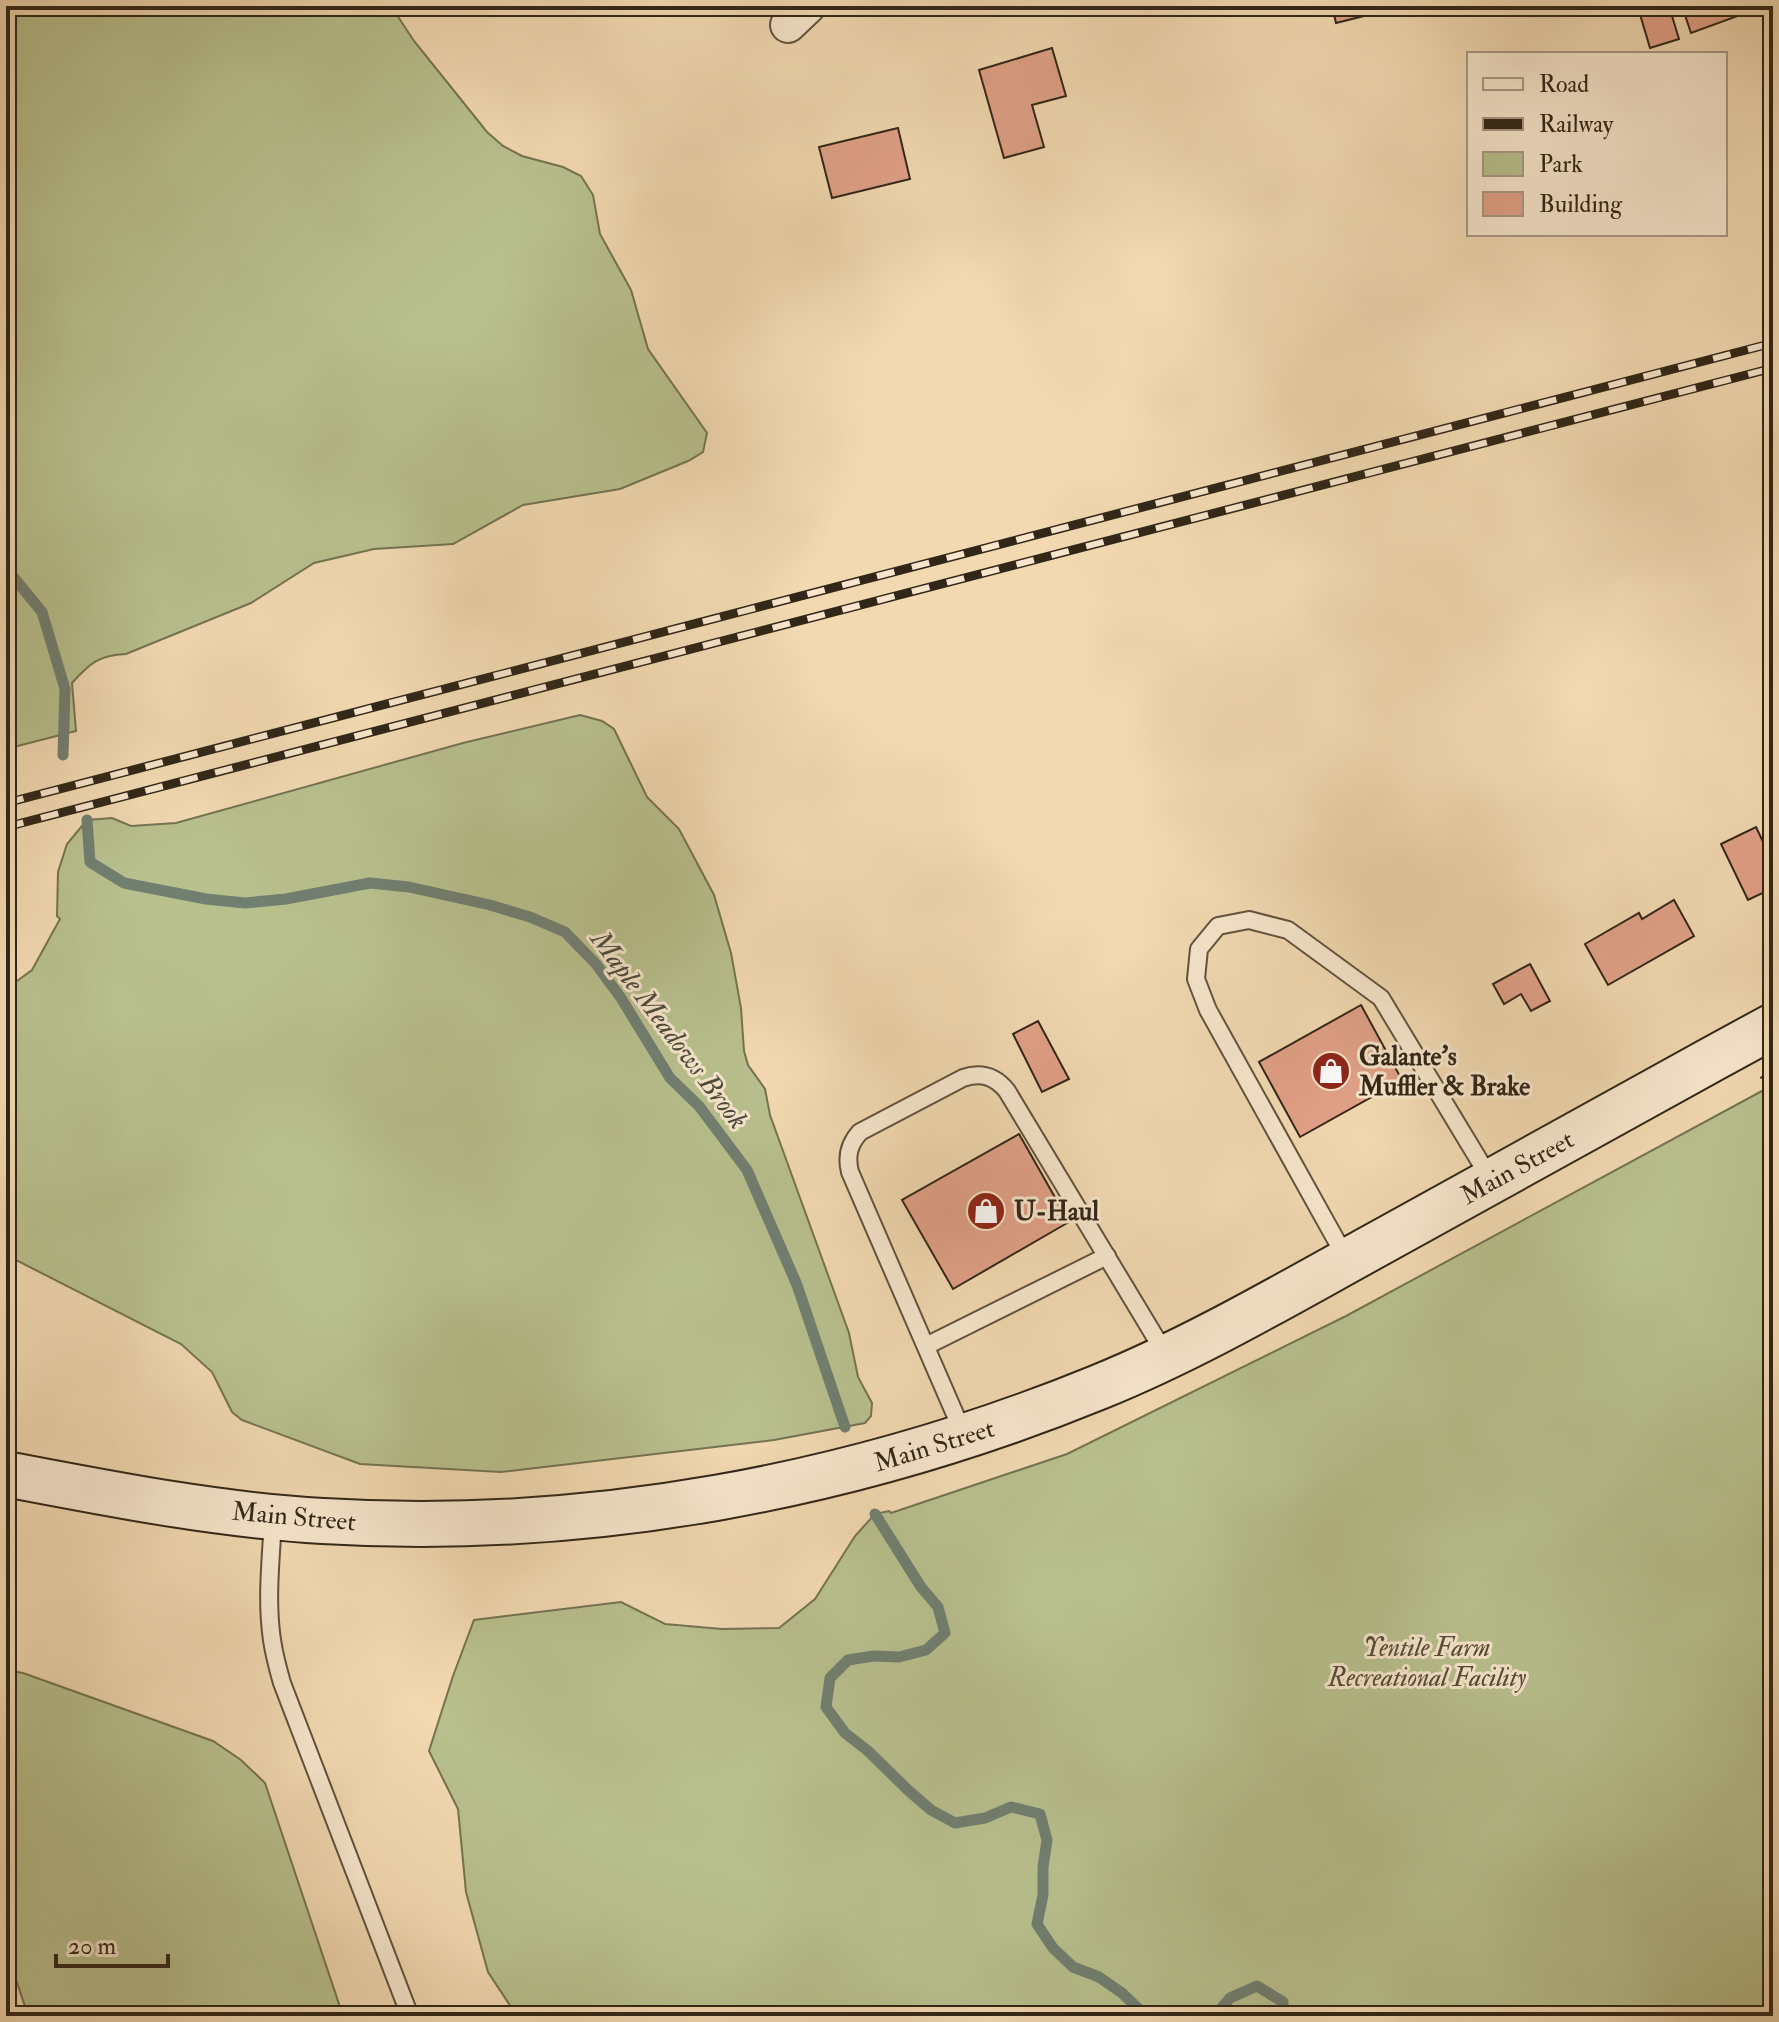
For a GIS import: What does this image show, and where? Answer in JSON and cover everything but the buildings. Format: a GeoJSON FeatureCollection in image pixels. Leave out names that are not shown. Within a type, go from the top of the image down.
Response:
{"type":"FeatureCollection","features":[{"type":"Feature","properties":{"kind":"main road","name":"Main Street"},"geometry":{"type":"LineString","coordinates":[[6,1474],[157,1502],[273,1517],[460,1523],[527,1520],[669,1506],[819,1478],[991,1428],[1101,1386],[1166,1356],[1348,1261],[1773,1026]]}},
{"type":"Feature","properties":{"kind":"lane"},"geometry":{"type":"LineString","coordinates":[[1348,1261],[1208,1010],[1196,979],[1199,949],[1218,926],[1249,920],[1288,930],[1381,998],[1492,1181]]}},
{"type":"Feature","properties":{"kind":"lane"},"geometry":{"type":"LineString","coordinates":[[965,1436],[848,1165],[851,1144],[860,1132],[963,1078],[984,1075],[1003,1085],[1166,1356]]}},
{"type":"Feature","properties":{"kind":"lane"},"geometry":{"type":"LineString","coordinates":[[926,1346],[1107,1256]]}},
{"type":"Feature","properties":{"kind":"lane"},"geometry":{"type":"LineString","coordinates":[[273,1517],[270,1622],[282,1683],[410,2016]]}},
{"type":"Feature","properties":{"kind":"green space"},"geometry":{"type":"Polygon","coordinates":[[[6,6],[391,6],[414,41],[487,132],[503,146],[522,156],[563,167],[581,176],[593,195],[600,234],[631,290],[648,349],[707,433],[703,452],[620,489],[523,505],[453,544],[374,549],[314,563],[251,603],[126,654],[96,661],[72,683],[76,731],[6,749],[6,6]]]}},
{"type":"Feature","properties":{"kind":"green space"},"geometry":{"type":"Polygon","coordinates":[[[580,715],[602,721],[614,729],[647,797],[679,829],[714,895],[731,953],[748,1065],[765,1089],[770,1115],[849,1333],[858,1377],[872,1403],[871,1416],[865,1423],[774,1440],[501,1472],[360,1464],[242,1420],[232,1412],[212,1372],[181,1344],[6,1255],[6,989],[32,970],[60,919],[57,916],[58,872],[67,844],[87,820],[112,818],[131,826],[176,823],[463,743],[580,715]]]}},
{"type":"Feature","properties":{"kind":"green space","name":"Yentile Farm Recreational Facility"},"geometry":{"type":"Polygon","coordinates":[[[1773,1085],[1773,2016],[517,2016],[488,1972],[466,1892],[458,1809],[429,1751],[474,1620],[621,1602],[665,1624],[722,1629],[779,1628],[815,1599],[855,1536],[875,1514],[891,1513],[1067,1454],[1346,1316],[1773,1085]]]}},
{"type":"Feature","properties":{"kind":"green space"},"geometry":{"type":"Polygon","coordinates":[[[6,1670],[23,1673],[213,1741],[241,1760],[265,1783],[343,2016],[29,2016],[6,1956],[6,1670]]]}},
{"type":"Feature","properties":{"kind":"waterway","name":"Maple Meadows Brook"},"geometry":{"type":"LineString","coordinates":[[6,568],[42,612],[65,689],[63,755]]}},
{"type":"Feature","properties":{"kind":"waterway","name":"Maple Meadows Brook"},"geometry":{"type":"LineString","coordinates":[[87,820],[90,862],[124,883],[206,899],[245,903],[286,899],[370,883],[409,887],[490,905],[565,932],[596,964],[621,998],[670,1078],[699,1106],[747,1170],[797,1285],[845,1427]]}},
{"type":"Feature","properties":{"kind":"waterway","name":"Maple Meadows Brook"},"geometry":{"type":"LineString","coordinates":[[875,1514],[921,1587],[938,1607],[945,1633],[926,1650],[899,1657],[874,1656],[848,1660],[830,1678],[826,1707],[845,1733],[909,1791],[931,1810],[955,1823],[985,1818],[1011,1807],[1040,1814],[1047,1840],[1043,1895],[1037,1924],[1053,1948],[1073,1967],[1099,1977],[1146,2016]]}},
{"type":"Feature","properties":{"kind":"waterway","name":"Maple Meadows Brook"},"geometry":{"type":"LineString","coordinates":[[1215,2016],[1230,1998],[1257,1986],[1283,2002],[1282,2016]]}},
{"type":"Feature","properties":{"kind":"railway"},"geometry":{"type":"LineString","coordinates":[[6,803],[1773,343]]}},
{"type":"Feature","properties":{"kind":"railway"},"geometry":{"type":"LineString","coordinates":[[6,827],[1773,368]]}},
{"type":"Feature","properties":{"kind":"place","name":"Galante's Muffler & Brake"},"geometry":{"type":"Point","coordinates":[1331,1071]}},
{"type":"Feature","properties":{"kind":"place","name":"U-Haul"},"geometry":{"type":"Point","coordinates":[986,1211]}}]}
